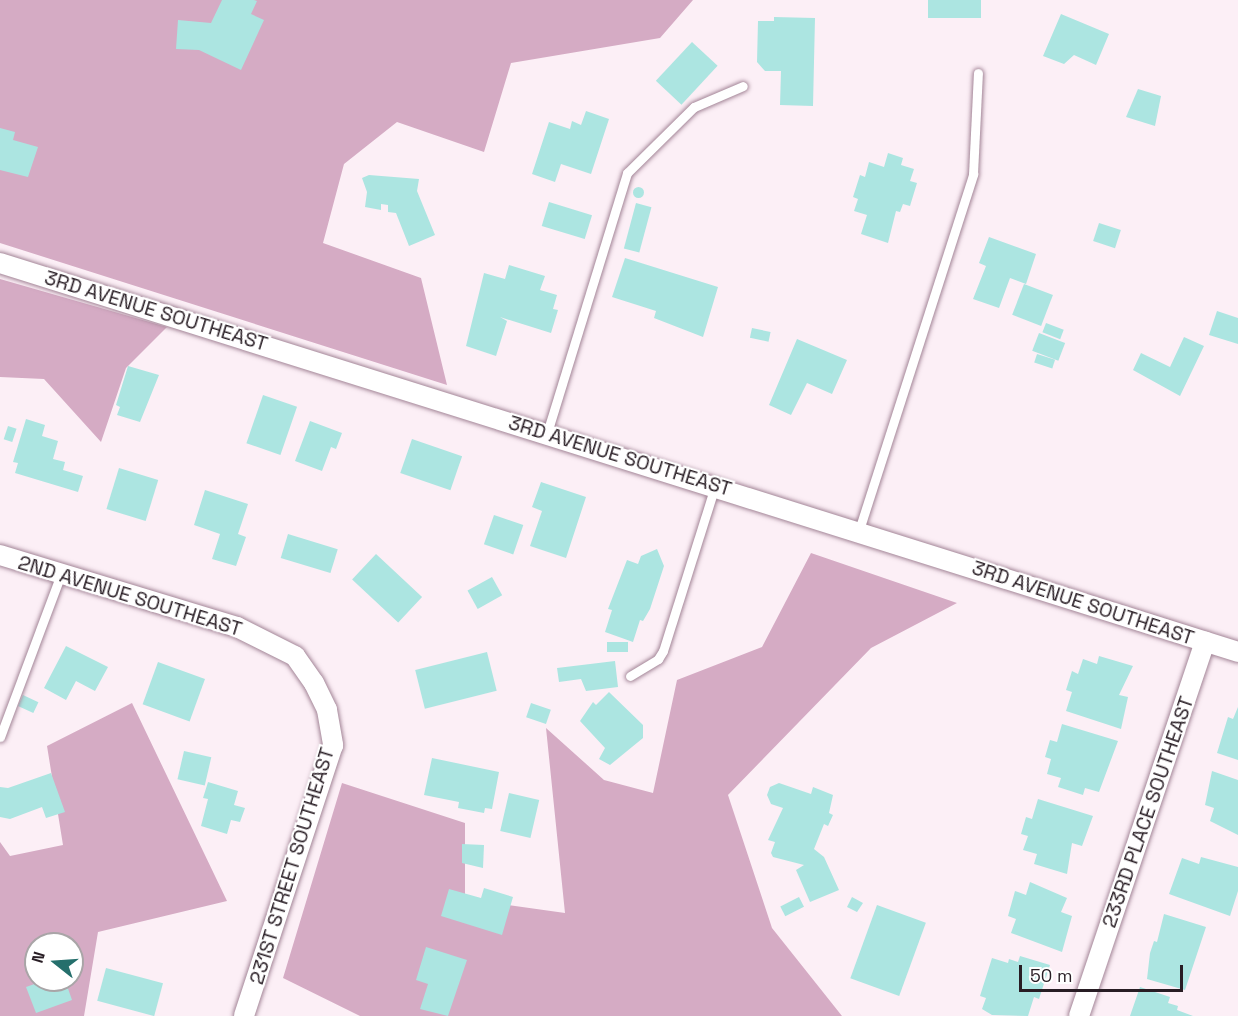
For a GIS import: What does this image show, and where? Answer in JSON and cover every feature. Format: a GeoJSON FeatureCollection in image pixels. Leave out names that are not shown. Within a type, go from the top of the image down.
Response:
{"type":"FeatureCollection","features":[{"type":"Feature","properties":{"kind":"street","name":"3RD AVENUE SOUTHEAST"},"geometry":{"type":"LineString","coordinates":[[0,263],[859,530],[1238,652]]}},
{"type":"Feature","properties":{"kind":"street","name":"2ND AVENUE SOUTHEAST"},"geometry":{"type":"LineString","coordinates":[[0,555],[237,627],[295,656],[314,683]]}},
{"type":"Feature","properties":{"kind":"street","name":"233RD PLACE SOUTHEAST"},"geometry":{"type":"LineString","coordinates":[[1079,1016],[1205,642]]}},
{"type":"Feature","properties":{"kind":"street","name":"231ST STREET SOUTHEAST"},"geometry":{"type":"LineString","coordinates":[[244,1016],[333,745],[327,710],[314,683]]}},
{"type":"Feature","properties":{"kind":"lane"},"geometry":{"type":"LineString","coordinates":[[859,530],[973,174],[978,73]]}},
{"type":"Feature","properties":{"kind":"lane"},"geometry":{"type":"LineString","coordinates":[[547,433],[627,173],[694,107],[743,86]]}},
{"type":"Feature","properties":{"kind":"lane"},"geometry":{"type":"LineString","coordinates":[[630,676],[658,659],[663,651],[715,486]]}},
{"type":"Feature","properties":{"kind":"lane"},"geometry":{"type":"LineString","coordinates":[[0,737],[61,574]]}},
{"type":"Feature","properties":{"kind":"shaded area"},"geometry":{"type":"Polygon","coordinates":[[[0,0],[693,0],[660,38],[511,63],[484,152],[397,122],[344,164],[323,243],[421,278],[447,385],[0,243],[0,0]]]}},
{"type":"Feature","properties":{"kind":"shaded area"},"geometry":{"type":"Polygon","coordinates":[[[0,279],[167,327],[126,368],[101,442],[44,379],[0,377],[0,279]]]}},
{"type":"Feature","properties":{"kind":"shaded area"},"geometry":{"type":"Polygon","coordinates":[[[811,553],[957,603],[871,648],[728,795],[772,928],[842,1016],[360,1016],[283,978],[342,783],[465,823],[465,899],[565,913],[546,728],[604,780],[653,793],[677,680],[762,647],[811,553]]]}},
{"type":"Feature","properties":{"kind":"shaded area"},"geometry":{"type":"Polygon","coordinates":[[[132,703],[227,901],[98,932],[84,1016],[0,1016],[0,842],[10,856],[63,845],[47,746],[132,703]]]}},
{"type":"Feature","properties":{"kind":"building"},"geometry":{"type":"Polygon","coordinates":[[[222,0],[257,1],[251,14],[264,20],[241,70],[199,50],[176,49],[178,20],[211,23],[222,0]]]}},
{"type":"Feature","properties":{"kind":"building"},"geometry":{"type":"Polygon","coordinates":[[[928,0],[981,0],[981,18],[928,18],[928,0]]]}},
{"type":"Feature","properties":{"kind":"building"},"geometry":{"type":"Polygon","coordinates":[[[1061,14],[1109,34],[1096,65],[1074,55],[1064,64],[1043,56],[1061,14]]]}},
{"type":"Feature","properties":{"kind":"building"},"geometry":{"type":"Polygon","coordinates":[[[774,17],[815,18],[813,106],[780,105],[781,71],[765,71],[757,62],[758,21],[774,21],[774,17]]]}},
{"type":"Feature","properties":{"kind":"building"},"geometry":{"type":"Polygon","coordinates":[[[692,42],[718,66],[681,105],[656,81],[692,42]]]}},
{"type":"Feature","properties":{"kind":"building"},"geometry":{"type":"Polygon","coordinates":[[[1138,89],[1161,96],[1155,126],[1126,117],[1138,89]]]}},
{"type":"Feature","properties":{"kind":"building"},"geometry":{"type":"Polygon","coordinates":[[[586,111],[609,119],[591,174],[561,164],[555,182],[532,174],[549,122],[570,129],[572,121],[581,125],[586,111]]]}},
{"type":"Feature","properties":{"kind":"building"},"geometry":{"type":"Polygon","coordinates":[[[0,128],[15,132],[13,140],[38,147],[28,177],[0,170],[0,128]]]}},
{"type":"Feature","properties":{"kind":"building"},"geometry":{"type":"Polygon","coordinates":[[[888,153],[903,158],[901,165],[914,169],[910,181],[917,183],[910,206],[903,204],[900,212],[896,211],[888,243],[861,234],[867,215],[854,211],[858,199],[853,197],[860,175],[865,177],[869,162],[884,167],[888,153]]]}},
{"type":"Feature","properties":{"kind":"building"},"geometry":{"type":"Polygon","coordinates":[[[369,175],[419,179],[417,191],[435,235],[409,246],[396,213],[388,212],[388,205],[381,204],[381,210],[365,207],[367,192],[362,178],[369,175]]]}},
{"type":"Feature","properties":{"kind":"building"},"geometry":{"type":"Polygon","coordinates":[[[638,186],[644,192],[638,198],[632,192],[638,186]]]}},
{"type":"Feature","properties":{"kind":"building"},"geometry":{"type":"Polygon","coordinates":[[[549,202],[592,215],[585,239],[542,226],[549,202]]]}},
{"type":"Feature","properties":{"kind":"building"},"geometry":{"type":"Polygon","coordinates":[[[636,203],[651,207],[639,253],[624,248],[636,203]]]}},
{"type":"Feature","properties":{"kind":"building"},"geometry":{"type":"Polygon","coordinates":[[[1099,223],[1121,230],[1115,248],[1093,241],[1099,223]]]}},
{"type":"Feature","properties":{"kind":"building"},"geometry":{"type":"Polygon","coordinates":[[[989,237],[1036,254],[1026,284],[1010,278],[999,308],[973,299],[986,266],[979,263],[989,237]]]}},
{"type":"Feature","properties":{"kind":"building"},"geometry":{"type":"Polygon","coordinates":[[[625,258],[718,287],[703,337],[654,318],[656,311],[612,297],[625,258]]]}},
{"type":"Feature","properties":{"kind":"building"},"geometry":{"type":"Polygon","coordinates":[[[509,265],[545,276],[540,290],[557,295],[553,309],[558,310],[551,333],[500,317],[507,321],[496,356],[466,346],[484,273],[505,279],[509,265]]]}},
{"type":"Feature","properties":{"kind":"building"},"geometry":{"type":"Polygon","coordinates":[[[1024,284],[1053,295],[1041,326],[1012,315],[1024,284]]]}},
{"type":"Feature","properties":{"kind":"building"},"geometry":{"type":"Polygon","coordinates":[[[1217,311],[1238,318],[1238,344],[1209,335],[1217,311]]]}},
{"type":"Feature","properties":{"kind":"building"},"geometry":{"type":"Polygon","coordinates":[[[1046,323],[1064,330],[1060,339],[1042,332],[1046,323]]]}},
{"type":"Feature","properties":{"kind":"building"},"geometry":{"type":"Polygon","coordinates":[[[752,328],[771,332],[769,342],[750,338],[752,328]]]}},
{"type":"Feature","properties":{"kind":"building"},"geometry":{"type":"Polygon","coordinates":[[[1039,333],[1065,343],[1058,361],[1032,351],[1039,333]]]}},
{"type":"Feature","properties":{"kind":"building"},"geometry":{"type":"Polygon","coordinates":[[[1184,337],[1204,346],[1180,396],[1133,370],[1141,353],[1170,367],[1184,337]]]}},
{"type":"Feature","properties":{"kind":"building"},"geometry":{"type":"Polygon","coordinates":[[[797,339],[847,360],[832,394],[807,383],[791,415],[769,405],[797,339]]]}},
{"type":"Feature","properties":{"kind":"building"},"geometry":{"type":"Polygon","coordinates":[[[1037,354],[1055,360],[1052,368],[1034,363],[1037,354]]]}},
{"type":"Feature","properties":{"kind":"building"},"geometry":{"type":"Polygon","coordinates":[[[128,366],[159,375],[140,422],[117,415],[120,407],[116,405],[128,366]]]}},
{"type":"Feature","properties":{"kind":"building"},"geometry":{"type":"Polygon","coordinates":[[[263,395],[297,407],[280,455],[246,443],[263,395]]]}},
{"type":"Feature","properties":{"kind":"building"},"geometry":{"type":"Polygon","coordinates":[[[26,419],[45,425],[42,436],[58,441],[53,459],[65,462],[63,470],[83,476],[78,492],[15,473],[18,463],[13,462],[26,419]]]}},
{"type":"Feature","properties":{"kind":"building"},"geometry":{"type":"Polygon","coordinates":[[[310,421],[342,433],[336,449],[331,447],[322,471],[295,461],[310,421]]]}},
{"type":"Feature","properties":{"kind":"building"},"geometry":{"type":"Polygon","coordinates":[[[8,426],[17,429],[12,442],[4,439],[8,426]]]}},
{"type":"Feature","properties":{"kind":"building"},"geometry":{"type":"Polygon","coordinates":[[[412,439],[462,456],[450,490],[400,473],[412,439]]]}},
{"type":"Feature","properties":{"kind":"building"},"geometry":{"type":"Polygon","coordinates":[[[119,468],[158,480],[146,521],[106,509],[119,468]]]}},
{"type":"Feature","properties":{"kind":"building"},"geometry":{"type":"Polygon","coordinates":[[[541,482],[586,497],[566,558],[530,546],[542,511],[532,507],[541,482]]]}},
{"type":"Feature","properties":{"kind":"building"},"geometry":{"type":"Polygon","coordinates":[[[205,490],[248,504],[238,534],[246,537],[236,566],[212,559],[220,534],[194,525],[205,490]]]}},
{"type":"Feature","properties":{"kind":"building"},"geometry":{"type":"Polygon","coordinates":[[[494,515],[523,525],[513,554],[484,544],[494,515]]]}},
{"type":"Feature","properties":{"kind":"building"},"geometry":{"type":"Polygon","coordinates":[[[288,534],[338,549],[330,573],[281,558],[288,534]]]}},
{"type":"Feature","properties":{"kind":"building"},"geometry":{"type":"Polygon","coordinates":[[[657,549],[664,566],[650,609],[643,621],[640,620],[633,642],[605,632],[612,610],[608,609],[627,560],[638,564],[641,556],[657,549]]]}},
{"type":"Feature","properties":{"kind":"building"},"geometry":{"type":"Polygon","coordinates":[[[376,554],[422,597],[398,623],[352,580],[376,554]]]}},
{"type":"Feature","properties":{"kind":"building"},"geometry":{"type":"Polygon","coordinates":[[[492,577],[502,595],[478,609],[468,591],[492,577]]]}},
{"type":"Feature","properties":{"kind":"building"},"geometry":{"type":"Polygon","coordinates":[[[607,642],[628,642],[628,652],[607,652],[607,642]]]}},
{"type":"Feature","properties":{"kind":"building"},"geometry":{"type":"Polygon","coordinates":[[[66,646],[108,667],[95,691],[76,681],[66,700],[44,688],[66,646]]]}},
{"type":"Feature","properties":{"kind":"building"},"geometry":{"type":"Polygon","coordinates":[[[487,652],[497,691],[425,709],[415,670],[487,652]]]}},
{"type":"Feature","properties":{"kind":"building"},"geometry":{"type":"Polygon","coordinates":[[[1099,656],[1133,666],[1119,695],[1128,697],[1121,729],[1066,711],[1072,692],[1066,690],[1072,671],[1078,674],[1083,659],[1097,664],[1099,656]]]}},
{"type":"Feature","properties":{"kind":"building"},"geometry":{"type":"Polygon","coordinates":[[[615,661],[618,687],[586,691],[581,679],[559,682],[557,668],[615,661]]]}},
{"type":"Feature","properties":{"kind":"building"},"geometry":{"type":"Polygon","coordinates":[[[158,662],[205,679],[190,721],[143,704],[158,662]]]}},
{"type":"Feature","properties":{"kind":"building"},"geometry":{"type":"Polygon","coordinates":[[[609,692],[643,725],[643,738],[610,765],[599,759],[605,748],[580,721],[593,702],[596,705],[609,692]]]}},
{"type":"Feature","properties":{"kind":"building"},"geometry":{"type":"Polygon","coordinates":[[[23,695],[38,702],[33,713],[18,706],[23,695]]]}},
{"type":"Feature","properties":{"kind":"building"},"geometry":{"type":"Polygon","coordinates":[[[531,703],[551,710],[546,724],[526,717],[531,703]]]}},
{"type":"Feature","properties":{"kind":"building"},"geometry":{"type":"Polygon","coordinates":[[[1238,707],[1238,760],[1217,753],[1228,717],[1233,719],[1238,707]]]}},
{"type":"Feature","properties":{"kind":"building"},"geometry":{"type":"Polygon","coordinates":[[[1062,724],[1118,741],[1099,792],[1085,788],[1083,795],[1058,787],[1061,778],[1047,774],[1051,759],[1045,757],[1050,740],[1057,742],[1062,724]]]}},
{"type":"Feature","properties":{"kind":"building"},"geometry":{"type":"Polygon","coordinates":[[[184,751],[211,757],[205,786],[177,779],[184,751]]]}},
{"type":"Feature","properties":{"kind":"building"},"geometry":{"type":"Polygon","coordinates":[[[432,758],[499,772],[492,809],[485,808],[484,813],[458,808],[459,802],[424,795],[432,758]]]}},
{"type":"Feature","properties":{"kind":"building"},"geometry":{"type":"Polygon","coordinates":[[[1212,771],[1238,780],[1238,835],[1210,821],[1214,808],[1205,805],[1212,771]]]}},
{"type":"Feature","properties":{"kind":"building"},"geometry":{"type":"Polygon","coordinates":[[[51,773],[65,812],[46,818],[42,807],[10,819],[0,817],[0,787],[8,788],[51,773]]]}},
{"type":"Feature","properties":{"kind":"building"},"geometry":{"type":"Polygon","coordinates":[[[208,782],[238,791],[234,805],[245,808],[240,822],[231,820],[227,834],[201,826],[208,799],[203,798],[208,782]]]}},
{"type":"Feature","properties":{"kind":"building"},"geometry":{"type":"Polygon","coordinates":[[[779,783],[811,794],[813,787],[833,795],[829,813],[833,815],[828,826],[824,824],[814,849],[824,857],[839,890],[810,902],[796,870],[804,865],[773,857],[771,853],[775,842],[768,840],[783,808],[771,804],[767,795],[770,787],[779,783]]]}},
{"type":"Feature","properties":{"kind":"building"},"geometry":{"type":"Polygon","coordinates":[[[509,793],[539,800],[530,838],[500,831],[509,793]]]}},
{"type":"Feature","properties":{"kind":"building"},"geometry":{"type":"Polygon","coordinates":[[[1038,799],[1093,816],[1082,846],[1072,843],[1067,874],[1034,864],[1037,854],[1023,850],[1028,836],[1021,834],[1026,817],[1032,819],[1038,799]]]}},
{"type":"Feature","properties":{"kind":"building"},"geometry":{"type":"Polygon","coordinates":[[[462,844],[484,845],[483,868],[462,863],[462,844]]]}},
{"type":"Feature","properties":{"kind":"building"},"geometry":{"type":"Polygon","coordinates":[[[1201,857],[1238,867],[1238,891],[1230,916],[1169,894],[1182,858],[1199,864],[1201,857]]]}},
{"type":"Feature","properties":{"kind":"building"},"geometry":{"type":"Polygon","coordinates":[[[1030,882],[1067,898],[1061,912],[1072,916],[1062,952],[1011,933],[1016,919],[1008,916],[1015,891],[1026,895],[1030,882]]]}},
{"type":"Feature","properties":{"kind":"building"},"geometry":{"type":"Polygon","coordinates":[[[484,888],[513,897],[502,935],[441,916],[449,889],[481,898],[484,888]]]}},
{"type":"Feature","properties":{"kind":"building"},"geometry":{"type":"Polygon","coordinates":[[[799,897],[804,907],[785,916],[780,907],[799,897]]]}},
{"type":"Feature","properties":{"kind":"building"},"geometry":{"type":"Polygon","coordinates":[[[852,897],[863,903],[857,912],[847,907],[852,897]]]}},
{"type":"Feature","properties":{"kind":"building"},"geometry":{"type":"Polygon","coordinates":[[[877,905],[926,923],[899,996],[850,978],[877,905]]]}},
{"type":"Feature","properties":{"kind":"building"},"geometry":{"type":"Polygon","coordinates":[[[1164,914],[1206,927],[1185,990],[1147,979],[1150,953],[1154,941],[1157,942],[1164,914]]]}},
{"type":"Feature","properties":{"kind":"building"},"geometry":{"type":"Polygon","coordinates":[[[426,947],[467,960],[448,1016],[420,1009],[428,984],[416,980],[426,947]]]}},
{"type":"Feature","properties":{"kind":"building"},"geometry":{"type":"Polygon","coordinates":[[[1020,956],[1050,965],[1039,999],[1034,997],[1028,1016],[992,1015],[982,1009],[986,998],[980,996],[992,958],[1008,963],[1009,959],[1018,962],[1020,956]]]}},
{"type":"Feature","properties":{"kind":"building"},"geometry":{"type":"Polygon","coordinates":[[[106,968],[163,983],[154,1016],[97,1001],[106,968]]]}},
{"type":"Feature","properties":{"kind":"building"},"geometry":{"type":"Polygon","coordinates":[[[1140,987],[1170,997],[1168,1003],[1178,1006],[1177,1010],[1193,1016],[1130,1016],[1140,987]]]}},
{"type":"Feature","properties":{"kind":"building"},"geometry":{"type":"Polygon","coordinates":[[[28,992],[69,992],[72,1000],[36,1013],[28,992]]]}}]}
